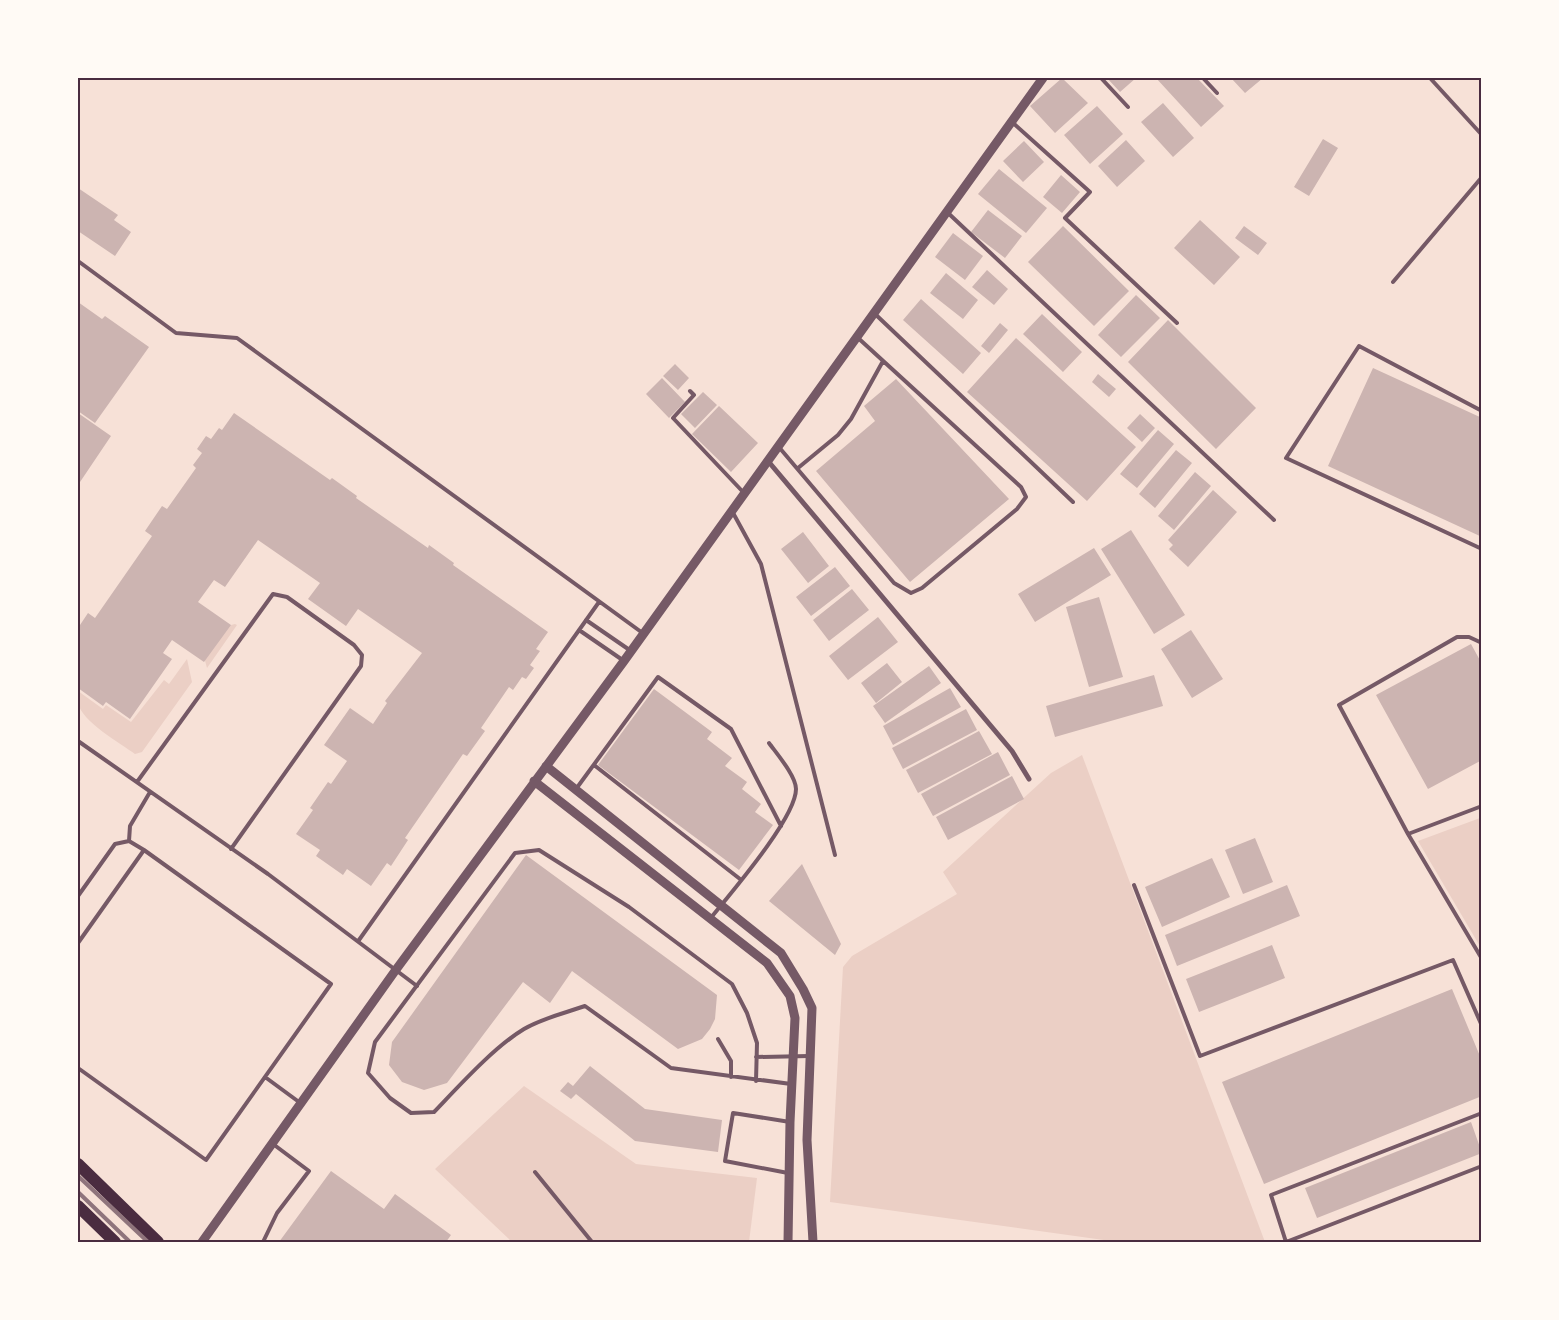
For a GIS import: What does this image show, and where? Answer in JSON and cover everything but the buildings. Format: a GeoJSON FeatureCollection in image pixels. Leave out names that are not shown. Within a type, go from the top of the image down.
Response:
{"type":"FeatureCollection","features":[{"type":"Feature","properties":{"kind":"main road"},"geometry":{"type":"LineString","coordinates":[[78,1164],[158,1242]]}},
{"type":"Feature","properties":{"kind":"main road"},"geometry":{"type":"LineString","coordinates":[[78,1206],[116,1242]]}},
{"type":"Feature","properties":{"kind":"street"},"geometry":{"type":"LineString","coordinates":[[202,1242],[395,971],[644,634],[1043,78]]}},
{"type":"Feature","properties":{"kind":"street"},"geometry":{"type":"LineString","coordinates":[[768,461],[1012,751],[1029,779]]}},
{"type":"Feature","properties":{"kind":"street"},"geometry":{"type":"LineString","coordinates":[[546,766],[781,953],[804,989],[812,1008],[807,1140],[813,1242]]}},
{"type":"Feature","properties":{"kind":"street"},"geometry":{"type":"LineString","coordinates":[[534,782],[767,963],[790,996],[795,1018],[788,1174],[788,1242]]}},
{"type":"Feature","properties":{"kind":"lane"},"geometry":{"type":"LineString","coordinates":[[1101,78],[1128,107]]}},
{"type":"Feature","properties":{"kind":"lane"},"geometry":{"type":"LineString","coordinates":[[1203,78],[1217,93]]}},
{"type":"Feature","properties":{"kind":"lane"},"geometry":{"type":"LineString","coordinates":[[1430,78],[1482,135]]}},
{"type":"Feature","properties":{"kind":"lane"},"geometry":{"type":"LineString","coordinates":[[1012,122],[1090,192],[1065,218],[1176,324]]}},
{"type":"Feature","properties":{"kind":"lane"},"geometry":{"type":"LineString","coordinates":[[1393,282],[1482,177]]}},
{"type":"Feature","properties":{"kind":"lane"},"geometry":{"type":"LineString","coordinates":[[946,212],[1274,520]]}},
{"type":"Feature","properties":{"kind":"lane"},"geometry":{"type":"LineString","coordinates":[[78,261],[176,333],[237,338],[644,634]]}},
{"type":"Feature","properties":{"kind":"lane"},"geometry":{"type":"LineString","coordinates":[[874,313],[1073,502]]}},
{"type":"Feature","properties":{"kind":"lane"},"geometry":{"type":"LineString","coordinates":[[778,446],[894,583],[911,592],[922,588],[1018,508],[1026,497],[1021,487],[857,337]]}},
{"type":"Feature","properties":{"kind":"lane"},"geometry":{"type":"LineString","coordinates":[[1482,411],[1358,346],[1286,458],[1482,549]]}},
{"type":"Feature","properties":{"kind":"lane"},"geometry":{"type":"LineString","coordinates":[[798,468],[838,435],[871,386],[883,361]]}},
{"type":"Feature","properties":{"kind":"lane"},"geometry":{"type":"LineString","coordinates":[[690,391],[694,396],[673,418],[744,494]]}},
{"type":"Feature","properties":{"kind":"lane"},"geometry":{"type":"LineString","coordinates":[[732,511],[761,564],[835,855]]}},
{"type":"Feature","properties":{"kind":"lane"},"geometry":{"type":"LineString","coordinates":[[137,782],[273,594],[291,600],[354,645],[362,656],[361,666],[232,849]]}},
{"type":"Feature","properties":{"kind":"lane"},"geometry":{"type":"LineString","coordinates":[[359,940],[598,602]]}},
{"type":"Feature","properties":{"kind":"lane"},"geometry":{"type":"LineString","coordinates":[[586,620],[631,651]]}},
{"type":"Feature","properties":{"kind":"lane"},"geometry":{"type":"LineString","coordinates":[[579,630],[624,661]]}},
{"type":"Feature","properties":{"kind":"lane"},"geometry":{"type":"LineString","coordinates":[[1482,643],[1469,637],[1457,637],[1339,705],[1408,834],[1482,959]]}},
{"type":"Feature","properties":{"kind":"lane"},"geometry":{"type":"LineString","coordinates":[[576,789],[658,677],[731,728],[781,826]]}},
{"type":"Feature","properties":{"kind":"lane"},"geometry":{"type":"LineString","coordinates":[[78,741],[359,940],[395,971],[417,986]]}},
{"type":"Feature","properties":{"kind":"lane"},"geometry":{"type":"LineString","coordinates":[[710,919],[781,826],[793,805],[796,788],[786,767],[769,743]]}},
{"type":"Feature","properties":{"kind":"lane"},"geometry":{"type":"LineString","coordinates":[[594,765],[740,879]]}},
{"type":"Feature","properties":{"kind":"lane"},"geometry":{"type":"LineString","coordinates":[[128,841],[130,826],[150,792]]}},
{"type":"Feature","properties":{"kind":"lane"},"geometry":{"type":"LineString","coordinates":[[1408,834],[1482,806]]}},
{"type":"Feature","properties":{"kind":"lane"},"geometry":{"type":"LineString","coordinates":[[78,896],[115,844],[128,841],[144,850],[331,984],[206,1160],[78,1068]]}},
{"type":"Feature","properties":{"kind":"lane"},"geometry":{"type":"LineString","coordinates":[[78,943],[144,850]]}},
{"type":"Feature","properties":{"kind":"lane"},"geometry":{"type":"LineString","coordinates":[[756,1081],[757,1044],[747,1013],[732,984],[629,907],[539,850],[515,853],[375,1042],[368,1073],[390,1098],[411,1113],[434,1112],[467,1077],[524,1029],[585,1006],[671,1068],[756,1081],[791,1084]]}},
{"type":"Feature","properties":{"kind":"lane"},"geometry":{"type":"LineString","coordinates":[[1134,885],[1200,1056],[1453,960],[1482,1026]]}},
{"type":"Feature","properties":{"kind":"lane"},"geometry":{"type":"LineString","coordinates":[[718,1039],[731,1060],[731,1077]]}},
{"type":"Feature","properties":{"kind":"lane"},"geometry":{"type":"LineString","coordinates":[[756,1057],[810,1056]]}},
{"type":"Feature","properties":{"kind":"lane"},"geometry":{"type":"LineString","coordinates":[[265,1077],[301,1104]]}},
{"type":"Feature","properties":{"kind":"lane"},"geometry":{"type":"LineString","coordinates":[[788,1174],[725,1162],[732,1113],[790,1122]]}},
{"type":"Feature","properties":{"kind":"lane"},"geometry":{"type":"LineString","coordinates":[[1482,1113],[1271,1195],[1286,1242],[1482,1166]]}},
{"type":"Feature","properties":{"kind":"lane"},"geometry":{"type":"LineString","coordinates":[[263,1242],[262,1240],[277,1213],[309,1171],[273,1144]]}},
{"type":"Feature","properties":{"kind":"lane"},"geometry":{"type":"LineString","coordinates":[[535,1172],[592,1242]]}},
{"type":"Feature","properties":{"kind":"shaded area"},"geometry":{"type":"Polygon","coordinates":[[[237,625],[207,668],[204,657],[223,627],[237,625]]]}},
{"type":"Feature","properties":{"kind":"shaded area"},"geometry":{"type":"Polygon","coordinates":[[[187,659],[192,682],[142,752],[135,754],[111,738],[94,725],[81,710],[78,701],[78,691],[103,709],[106,705],[131,722],[164,680],[169,684],[187,659]]]}},
{"type":"Feature","properties":{"kind":"shaded area"},"geometry":{"type":"Polygon","coordinates":[[[1082,755],[1265,1242],[1118,1242],[830,1202],[843,967],[852,956],[957,894],[943,872],[1051,773],[1082,755]]]}},
{"type":"Feature","properties":{"kind":"shaded area"},"geometry":{"type":"Polygon","coordinates":[[[1480,818],[1482,820],[1481,948],[1418,841],[1480,818]]]}},
{"type":"Feature","properties":{"kind":"shaded area"},"geometry":{"type":"Polygon","coordinates":[[[524,1086],[636,1164],[757,1178],[749,1242],[512,1242],[435,1169],[524,1086]]]}},
{"type":"Feature","properties":{"kind":"railway"},"geometry":{"type":"LineString","coordinates":[[78,1176],[148,1242]]}},
{"type":"Feature","properties":{"kind":"railway"},"geometry":{"type":"LineString","coordinates":[[78,1192],[130,1242]]}}]}
